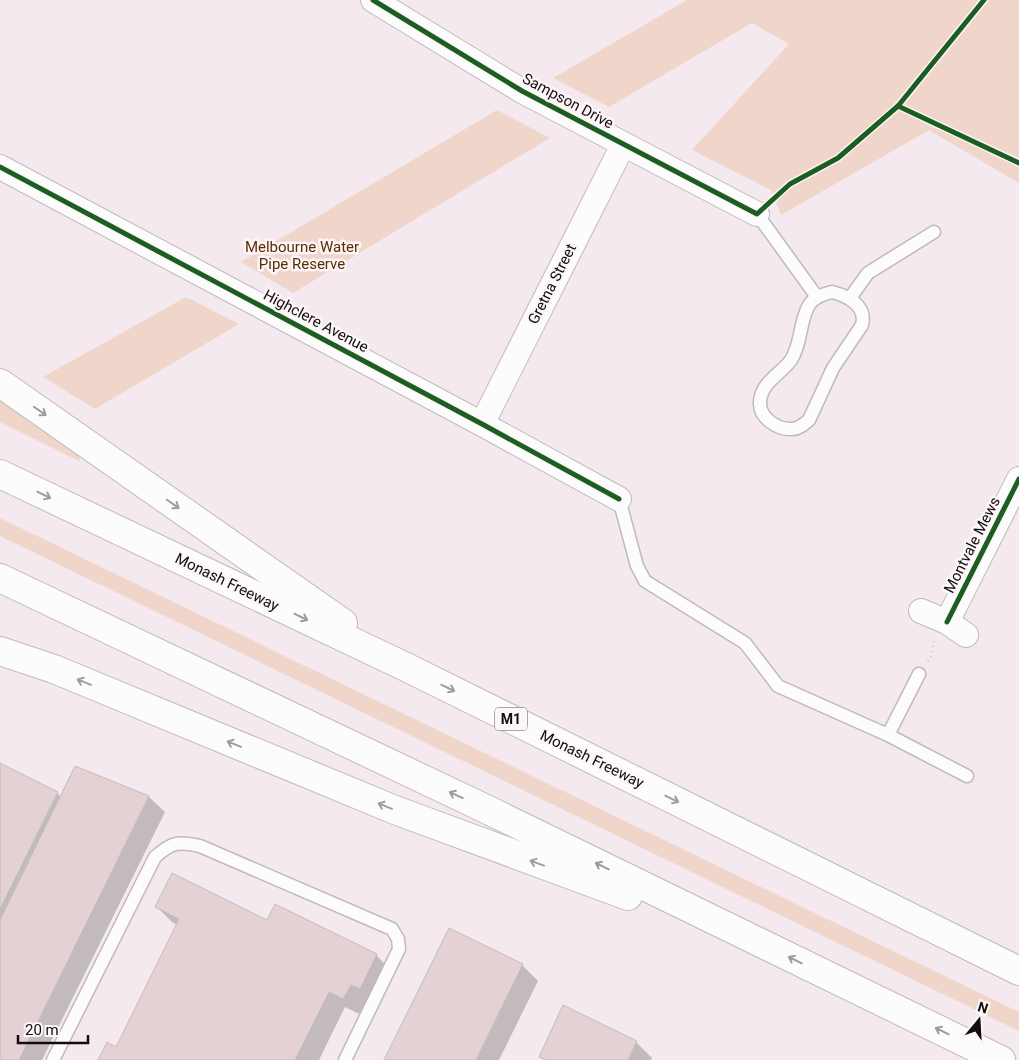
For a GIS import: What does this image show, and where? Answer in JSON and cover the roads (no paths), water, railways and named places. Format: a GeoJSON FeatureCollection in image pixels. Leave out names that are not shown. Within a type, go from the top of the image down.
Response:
{"type":"FeatureCollection","features":[{"type":"Feature","properties":{"kind":"highway"},"geometry":{"type":"LineString","coordinates":[[0,383],[408,668]]}},
{"type":"Feature","properties":{"kind":"highway","name":"Monash Freeway"},"geometry":{"type":"LineString","coordinates":[[0,474],[408,668],[1019,971]]}},
{"type":"Feature","properties":{"kind":"highway"},"geometry":{"type":"LineString","coordinates":[[0,578],[477,804],[1001,1060]]}},
{"type":"Feature","properties":{"kind":"highway"},"geometry":{"type":"LineString","coordinates":[[0,651],[54,669],[396,810],[764,945]]}},
{"type":"Feature","properties":{"kind":"street","name":"Sampson Drive"},"geometry":{"type":"LineString","coordinates":[[373,0],[522,91],[757,214]]}},
{"type":"Feature","properties":{"kind":"street","name":"Gretna Street"},"geometry":{"type":"LineString","coordinates":[[482,424],[623,145]]}},
{"type":"Feature","properties":{"kind":"street","name":"Highclere Avenue"},"geometry":{"type":"LineString","coordinates":[[0,167],[619,499]]}},
{"type":"Feature","properties":{"kind":"street","name":"Montvale Mews"},"geometry":{"type":"LineString","coordinates":[[921,611],[957,629],[1019,479]]}},
{"type":"Feature","properties":{"kind":"lane"},"geometry":{"type":"LineString","coordinates":[[757,214],[817,297]]}},
{"type":"Feature","properties":{"kind":"lane"},"geometry":{"type":"LineString","coordinates":[[850,298],[868,273],[934,232]]}},
{"type":"Feature","properties":{"kind":"lane"},"geometry":{"type":"LineString","coordinates":[[832,292],[850,298],[862,312],[862,325],[833,368],[814,412],[809,420],[793,430],[776,426],[768,420],[762,411],[760,404],[762,394],[766,384],[792,358],[797,348],[810,304],[817,297],[832,292]]}},
{"type":"Feature","properties":{"kind":"lane"},"geometry":{"type":"LineString","coordinates":[[619,499],[637,566],[645,581],[745,643],[778,686],[888,735],[968,776]]}},
{"type":"Feature","properties":{"kind":"lane"},"geometry":{"type":"LineString","coordinates":[[888,735],[920,674]]}},
{"type":"Feature","properties":{"kind":"lane"},"geometry":{"type":"LineString","coordinates":[[54,1060],[155,857],[168,846],[185,843],[200,846],[392,930],[398,939],[399,949],[345,1060]]}},
{"type":"Feature","properties":{"kind":"park label","name":"Melbourne Water Pipe Reserve"},"geometry":{"type":"Point","coordinates":[302,256]}}]}
